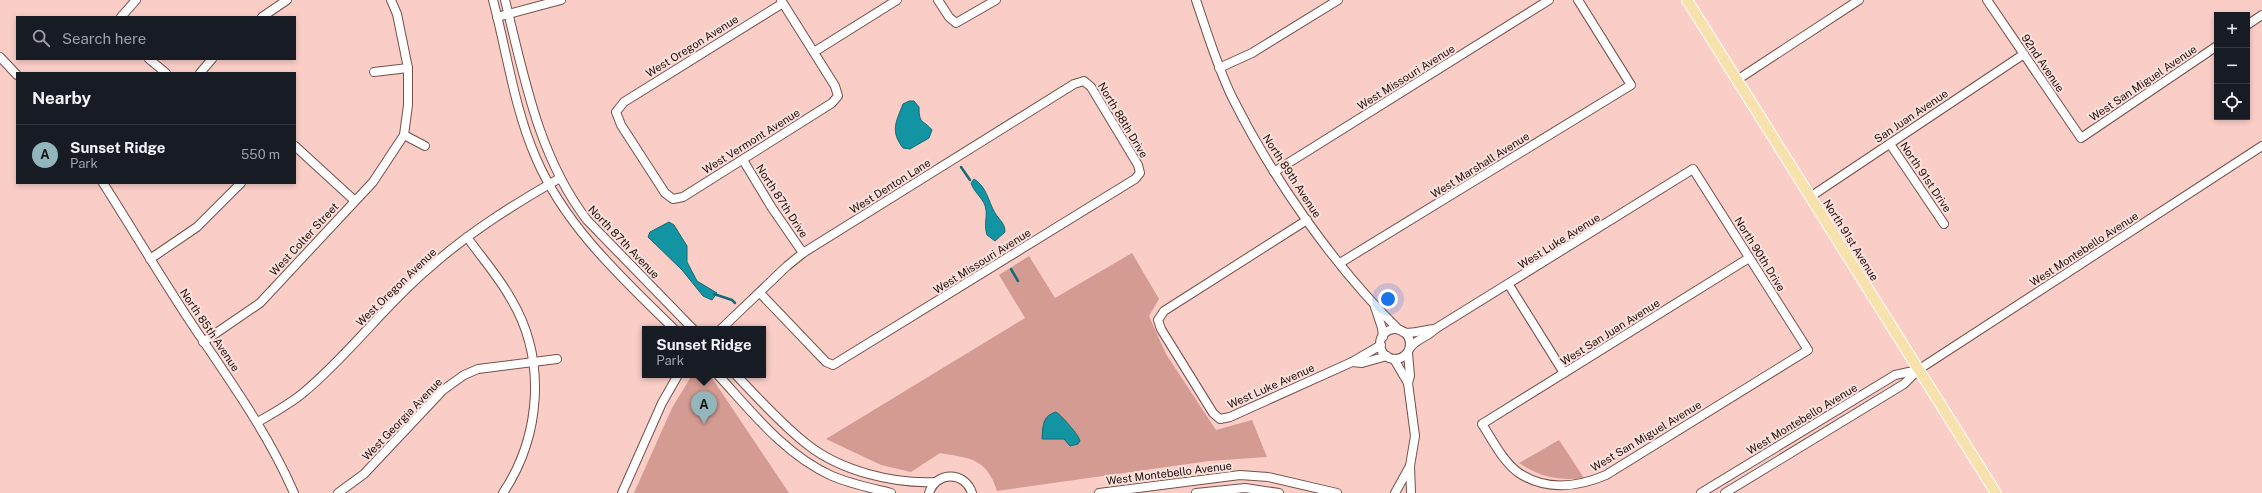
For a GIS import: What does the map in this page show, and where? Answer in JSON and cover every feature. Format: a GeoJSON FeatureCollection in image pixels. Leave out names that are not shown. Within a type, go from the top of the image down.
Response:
{"type":"FeatureCollection","features":[{"type":"Feature","properties":{"kind":"main road","name":"North 91st Avenue"},"geometry":{"type":"LineString","coordinates":[[1687,0],[1996,493]]}},
{"type":"Feature","properties":{"kind":"street"},"geometry":{"type":"LineString","coordinates":[[122,16],[136,0]]}},
{"type":"Feature","properties":{"kind":"street"},"geometry":{"type":"LineString","coordinates":[[263,16],[286,0]]}},
{"type":"Feature","properties":{"kind":"street"},"geometry":{"type":"LineString","coordinates":[[391,0],[397,14],[408,68],[408,105],[404,135],[425,146]]}},
{"type":"Feature","properties":{"kind":"street","name":"North 87th Avenue"},"geometry":{"type":"LineString","coordinates":[[493,0],[520,113],[536,158],[549,184],[591,243],[671,326]]}},
{"type":"Feature","properties":{"kind":"street","name":"North 87th Avenue"},"geometry":{"type":"LineString","coordinates":[[505,0],[537,124],[560,178],[574,203],[587,220],[690,326]]}},
{"type":"Feature","properties":{"kind":"street"},"geometry":{"type":"LineString","coordinates":[[496,17],[561,0]]}},
{"type":"Feature","properties":{"kind":"street"},"geometry":{"type":"LineString","coordinates":[[782,1],[814,52],[897,0]]}},
{"type":"Feature","properties":{"kind":"street"},"geometry":{"type":"LineString","coordinates":[[938,0],[949,18],[956,23],[996,0]]}},
{"type":"Feature","properties":{"kind":"street","name":"North 89th Avenue"},"geometry":{"type":"LineString","coordinates":[[1196,0],[1219,68],[1231,96],[1274,172],[1340,263],[1375,307],[1401,331]]}},
{"type":"Feature","properties":{"kind":"street"},"geometry":{"type":"LineString","coordinates":[[1219,68],[1252,53],[1338,0]]}},
{"type":"Feature","properties":{"kind":"street","name":"West Missouri Avenue"},"geometry":{"type":"LineString","coordinates":[[1274,172],[1549,0]]}},
{"type":"Feature","properties":{"kind":"street","name":"West Marshall Avenue"},"geometry":{"type":"LineString","coordinates":[[1340,263],[1631,84],[1578,0]]}},
{"type":"Feature","properties":{"kind":"street"},"geometry":{"type":"LineString","coordinates":[[1737,80],[1859,0]]}},
{"type":"Feature","properties":{"kind":"street","name":"92nd Avenue"},"geometry":{"type":"LineString","coordinates":[[1988,0],[2081,138]]}},
{"type":"Feature","properties":{"kind":"street","name":"West Oregon Avenue"},"geometry":{"type":"LineString","coordinates":[[673,199],[665,193],[621,125],[616,112],[624,102],[782,1]]}},
{"type":"Feature","properties":{"kind":"street"},"geometry":{"type":"LineString","coordinates":[[2250,23],[2262,15]]}},
{"type":"Feature","properties":{"kind":"street","name":"West San Miguel Avenue"},"geometry":{"type":"LineString","coordinates":[[2081,138],[2214,48]]}},
{"type":"Feature","properties":{"kind":"street","name":"West Vermont Avenue"},"geometry":{"type":"LineString","coordinates":[[673,199],[683,197],[832,103],[838,96],[836,86],[814,52]]}},
{"type":"Feature","properties":{"kind":"street","name":"San Juan Avenue"},"geometry":{"type":"LineString","coordinates":[[1810,197],[2024,54]]}},
{"type":"Feature","properties":{"kind":"street"},"geometry":{"type":"LineString","coordinates":[[0,57],[16,74]]}},
{"type":"Feature","properties":{"kind":"street"},"geometry":{"type":"LineString","coordinates":[[150,60],[165,72]]}},
{"type":"Feature","properties":{"kind":"street"},"geometry":{"type":"LineString","coordinates":[[201,72],[211,60]]}},
{"type":"Feature","properties":{"kind":"street"},"geometry":{"type":"LineString","coordinates":[[374,72],[408,68]]}},
{"type":"Feature","properties":{"kind":"street","name":"North 88th Drive"},"geometry":{"type":"LineString","coordinates":[[1084,81],[1091,87],[1138,165],[1140,173]]}},
{"type":"Feature","properties":{"kind":"street","name":"West Denton Lane"},"geometry":{"type":"LineString","coordinates":[[724,326],[787,266],[803,253],[1074,84],[1084,81]]}},
{"type":"Feature","properties":{"kind":"street","name":"West Colter Street"},"geometry":{"type":"LineString","coordinates":[[204,342],[260,303],[373,182],[404,135]]}},
{"type":"Feature","properties":{"kind":"street","name":"North 91st Drive"},"geometry":{"type":"LineString","coordinates":[[1890,144],[1944,224]]}},
{"type":"Feature","properties":{"kind":"street","name":"West Montebello Avenue"},"geometry":{"type":"LineString","coordinates":[[1725,493],[1904,384],[1918,370],[2262,146]]}},
{"type":"Feature","properties":{"kind":"street"},"geometry":{"type":"LineString","coordinates":[[296,147],[355,201]]}},
{"type":"Feature","properties":{"kind":"street","name":"North 87th Drive"},"geometry":{"type":"LineString","coordinates":[[743,160],[772,208],[803,253]]}},
{"type":"Feature","properties":{"kind":"street","name":"North 90th Drive"},"geometry":{"type":"LineString","coordinates":[[1693,169],[1808,350]]}},
{"type":"Feature","properties":{"kind":"street","name":"West Luke Avenue"},"geometry":{"type":"LineString","coordinates":[[1409,350],[1413,343],[1430,335],[1435,329],[1693,169]]}},
{"type":"Feature","properties":{"kind":"street","name":"West Missouri Avenue"},"geometry":{"type":"LineString","coordinates":[[760,293],[826,362],[832,365],[1128,183],[1140,173]]}},
{"type":"Feature","properties":{"kind":"street","name":"West Oregon Avenue"},"geometry":{"type":"LineString","coordinates":[[258,422],[302,394],[323,376],[422,274],[466,237],[508,208],[560,178]]}},
{"type":"Feature","properties":{"kind":"street","name":"North 85th Avenue"},"geometry":{"type":"LineString","coordinates":[[104,184],[150,259],[258,422],[284,470],[294,493]]}},
{"type":"Feature","properties":{"kind":"street"},"geometry":{"type":"LineString","coordinates":[[150,259],[198,227],[240,184]]}},
{"type":"Feature","properties":{"kind":"street","name":"West Luke Avenue"},"geometry":{"type":"LineString","coordinates":[[1308,220],[1164,311],[1158,320],[1161,329],[1213,412],[1220,419],[1230,417],[1352,362],[1382,341]]}},
{"type":"Feature","properties":{"kind":"street"},"geometry":{"type":"LineString","coordinates":[[466,237],[512,299],[527,335],[533,362],[536,402],[533,418],[520,462],[503,493]]}},
{"type":"Feature","properties":{"kind":"street","name":"West San Juan Avenue"},"geometry":{"type":"LineString","coordinates":[[1482,424],[1749,258]]}},
{"type":"Feature","properties":{"kind":"street"},"geometry":{"type":"LineString","coordinates":[[1508,285],[1564,373]]}},
{"type":"Feature","properties":{"kind":"street","name":"North 89th Avenue"},"geometry":{"type":"LineString","coordinates":[[1375,307],[1382,328],[1382,341]]}},
{"type":"Feature","properties":{"kind":"street","name":"West Luke Avenue"},"geometry":{"type":"LineString","coordinates":[[1401,331],[1410,334],[1426,329],[1435,329]]}},
{"type":"Feature","properties":{"kind":"street"},"geometry":{"type":"LineString","coordinates":[[1408,384],[1390,358],[1382,341],[1390,331],[1401,331],[1409,339],[1410,376],[1408,384],[1415,436],[1410,466],[1411,493]]}},
{"type":"Feature","properties":{"kind":"street"},"geometry":{"type":"LineString","coordinates":[[1390,358],[1399,359],[1409,350]]}},
{"type":"Feature","properties":{"kind":"street","name":"West San Miguel Avenue"},"geometry":{"type":"LineString","coordinates":[[1482,424],[1506,460],[1518,472],[1531,479],[1569,487],[1588,483],[1606,474],[1808,350]]}},
{"type":"Feature","properties":{"kind":"street","name":"West Luke Avenue"},"geometry":{"type":"LineString","coordinates":[[1352,362],[1362,363],[1390,358]]}},
{"type":"Feature","properties":{"kind":"street","name":"West Georgia Avenue"},"geometry":{"type":"LineString","coordinates":[[338,493],[364,474],[443,390],[464,375],[478,369],[557,359]]}},
{"type":"Feature","properties":{"kind":"street","name":"West Montebello Avenue"},"geometry":{"type":"LineString","coordinates":[[1701,493],[1896,375],[1918,370]]}},
{"type":"Feature","properties":{"kind":"street"},"geometry":{"type":"LineString","coordinates":[[622,493],[662,403],[676,378]]}},
{"type":"Feature","properties":{"kind":"street"},"geometry":{"type":"LineString","coordinates":[[721,378],[763,424],[787,447],[808,462],[831,475],[854,484],[891,493]]}},
{"type":"Feature","properties":{"kind":"street"},"geometry":{"type":"LineString","coordinates":[[739,378],[809,446],[835,461],[886,479],[909,483],[935,482],[946,476],[958,477],[967,483],[973,493]]}},
{"type":"Feature","properties":{"kind":"street"},"geometry":{"type":"LineString","coordinates":[[1395,493],[1410,466]]}},
{"type":"Feature","properties":{"kind":"street","name":"West Montebello Avenue"},"geometry":{"type":"LineString","coordinates":[[1099,493],[1240,475],[1268,477],[1337,493]]}},
{"type":"Feature","properties":{"kind":"street"},"geometry":{"type":"LineString","coordinates":[[929,493],[935,482]]}},
{"type":"Feature","properties":{"kind":"street"},"geometry":{"type":"LineString","coordinates":[[1196,493],[1245,488],[1279,493]]}},
{"type":"Feature","properties":{"kind":"shaded area"},"geometry":{"type":"Polygon","coordinates":[[[1132,253],[1159,299],[1149,316],[1166,354],[1216,430],[1252,420],[1267,457],[1209,461],[997,491],[993,480],[982,466],[960,456],[940,453],[911,472],[881,465],[826,439],[1025,318],[999,275],[1029,256],[1055,298],[1132,253]]]}},
{"type":"Feature","properties":{"kind":"shaded area"},"geometry":{"type":"Polygon","coordinates":[[[690,378],[712,378],[789,493],[634,493],[672,408],[690,378]]]}},
{"type":"Feature","properties":{"kind":"shaded area"},"geometry":{"type":"Polygon","coordinates":[[[1559,440],[1584,478],[1566,479],[1550,477],[1534,472],[1519,463],[1559,440]]]}},
{"type":"Feature","properties":{"kind":"water"},"geometry":{"type":"Polygon","coordinates":[[[909,101],[914,101],[919,107],[919,113],[922,121],[932,130],[929,138],[910,149],[903,148],[895,131],[896,121],[903,104],[909,101]]]}},
{"type":"Feature","properties":{"kind":"water"},"geometry":{"type":"Polygon","coordinates":[[[974,179],[985,190],[995,213],[1004,226],[1005,232],[995,241],[987,235],[985,206],[982,199],[972,187],[971,183],[974,179]]]}},
{"type":"Feature","properties":{"kind":"water"},"geometry":{"type":"Polygon","coordinates":[[[669,222],[674,225],[687,246],[687,262],[697,281],[717,293],[712,300],[703,296],[682,270],[648,237],[650,232],[669,222]]]}},
{"type":"Feature","properties":{"kind":"water"},"geometry":{"type":"Polygon","coordinates":[[[1056,412],[1077,434],[1080,441],[1078,444],[1070,446],[1064,439],[1042,439],[1044,422],[1048,416],[1056,412]]]}},
{"type":"Feature","properties":{"kind":"waterway"},"geometry":{"type":"LineString","coordinates":[[961,167],[970,180]]}},
{"type":"Feature","properties":{"kind":"waterway"},"geometry":{"type":"LineString","coordinates":[[1011,269],[1018,281]]}},
{"type":"Feature","properties":{"kind":"waterway"},"geometry":{"type":"LineString","coordinates":[[714,294],[732,300],[735,303]]}},
{"type":"Feature","properties":{"kind":"place","name":"Sunset Ridge"},"geometry":{"type":"Point","coordinates":[704,424]}}]}
